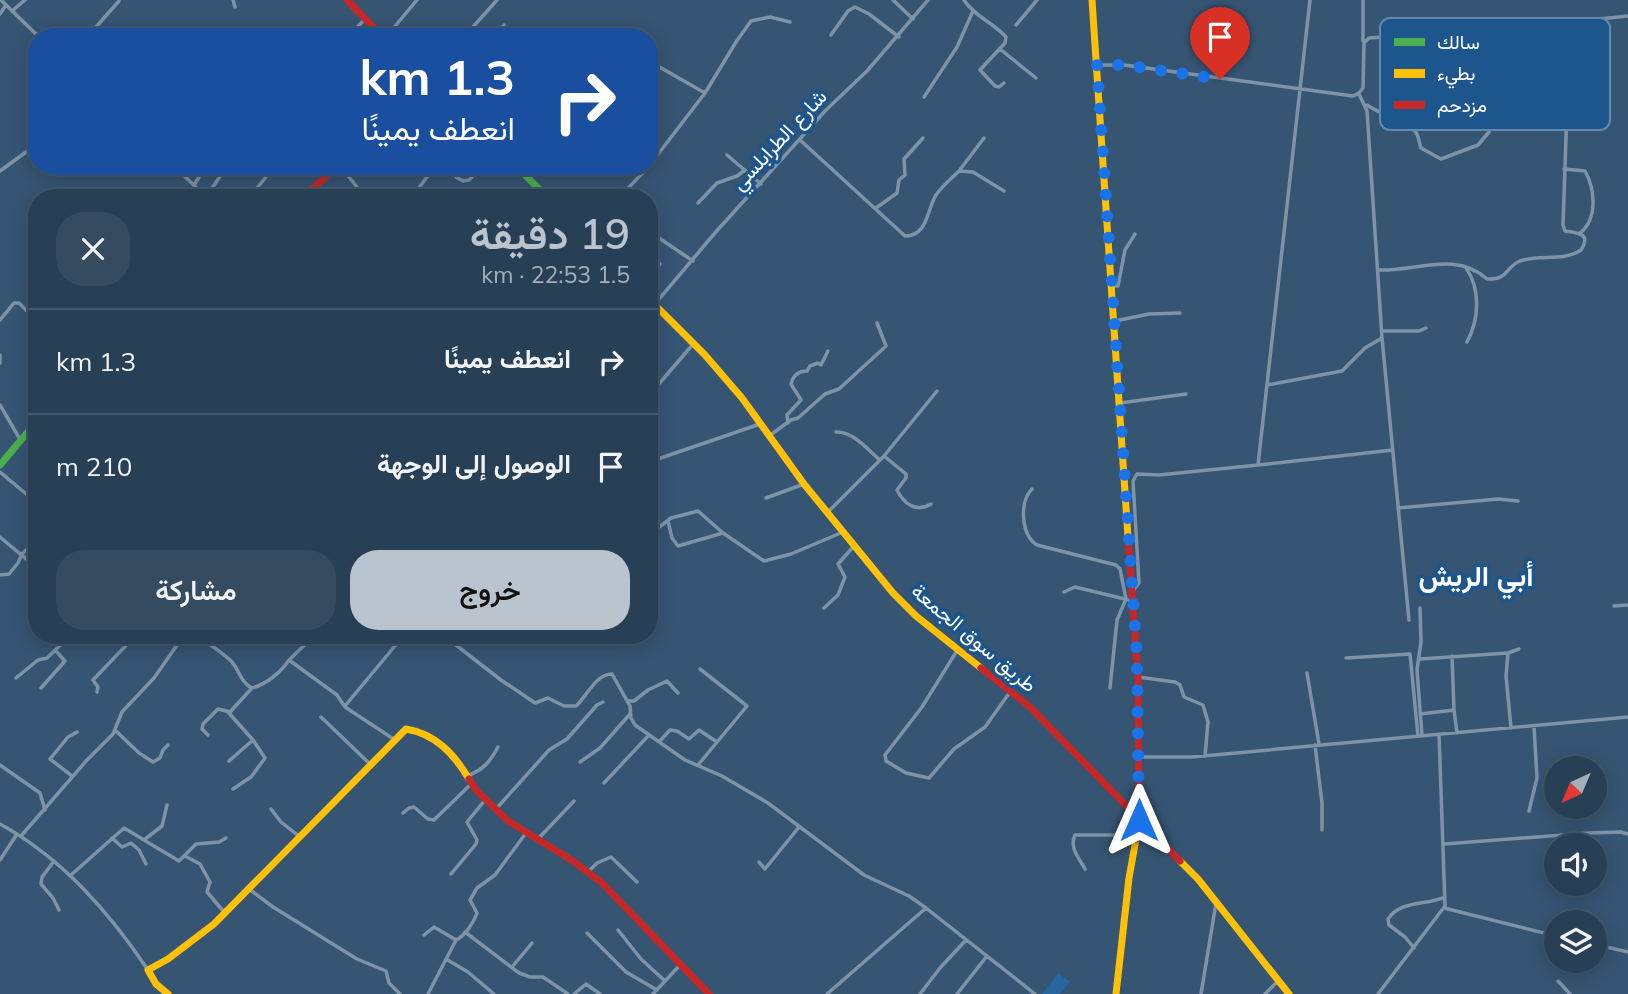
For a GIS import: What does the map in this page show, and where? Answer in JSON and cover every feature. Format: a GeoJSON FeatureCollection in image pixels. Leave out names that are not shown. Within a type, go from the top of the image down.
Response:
{"type":"FeatureCollection","features":[{"type":"Feature","properties":{"kind":"main road"},"geometry":{"type":"LineString","coordinates":[[348,0],[374,28]]}},
{"type":"Feature","properties":{"kind":"main road"},"geometry":{"type":"LineString","coordinates":[[1092,0],[1115,321],[1132,592],[1130,600],[1138,677],[1139,820],[1116,994]]}},
{"type":"Feature","properties":{"kind":"main road"},"geometry":{"type":"LineString","coordinates":[[313,189],[329,175]]}},
{"type":"Feature","properties":{"kind":"main road"},"geometry":{"type":"LineString","coordinates":[[525,175],[539,189]]}},
{"type":"Feature","properties":{"kind":"main road","name":"طريق سوق الجمعة"},"geometry":{"type":"LineString","coordinates":[[658,307],[742,398],[827,513],[916,616],[1012,691],[1176,856],[1216,901],[1289,994]]}},
{"type":"Feature","properties":{"kind":"main road"},"geometry":{"type":"LineString","coordinates":[[0,465],[28,432]]}},
{"type":"Feature","properties":{"kind":"main road"},"geometry":{"type":"LineString","coordinates":[[168,994],[160,988],[148,970],[180,951],[225,913],[406,729],[419,731],[447,748],[485,800],[526,833],[588,872],[618,898],[709,994]]}},
{"type":"Feature","properties":{"kind":"street"},"geometry":{"type":"LineString","coordinates":[[1,0],[30,28]]}},
{"type":"Feature","properties":{"kind":"street"},"geometry":{"type":"LineString","coordinates":[[12,11],[25,0]]}},
{"type":"Feature","properties":{"kind":"street"},"geometry":{"type":"LineString","coordinates":[[233,0],[235,7]]}},
{"type":"Feature","properties":{"kind":"street"},"geometry":{"type":"LineString","coordinates":[[392,28],[417,0]]}},
{"type":"Feature","properties":{"kind":"street"},"geometry":{"type":"LineString","coordinates":[[472,28],[498,0]]}},
{"type":"Feature","properties":{"kind":"street"},"geometry":{"type":"LineString","coordinates":[[893,0],[913,19]]}},
{"type":"Feature","properties":{"kind":"street","name":"شارع الطرابلسي"},"geometry":{"type":"LineString","coordinates":[[658,295],[693,261],[826,110],[899,37],[928,0]]}},
{"type":"Feature","properties":{"kind":"street"},"geometry":{"type":"LineString","coordinates":[[964,0],[973,11],[995,25],[1006,37],[1007,41],[980,70],[995,86],[999,87],[1004,83]]}},
{"type":"Feature","properties":{"kind":"street"},"geometry":{"type":"LineString","coordinates":[[1016,25],[1037,0]]}},
{"type":"Feature","properties":{"kind":"street"},"geometry":{"type":"LineString","coordinates":[[1258,465],[1310,0]]}},
{"type":"Feature","properties":{"kind":"street"},"geometry":{"type":"LineString","coordinates":[[1097,65],[1124,65],[1353,96],[1359,93],[1363,86],[1363,0]]}},
{"type":"Feature","properties":{"kind":"street"},"geometry":{"type":"LineString","coordinates":[[96,28],[119,1]]}},
{"type":"Feature","properties":{"kind":"street"},"geometry":{"type":"LineString","coordinates":[[0,14],[6,5]]}},
{"type":"Feature","properties":{"kind":"street"},"geometry":{"type":"LineString","coordinates":[[831,34],[848,11],[855,7],[869,14],[899,37]]}},
{"type":"Feature","properties":{"kind":"street"},"geometry":{"type":"LineString","coordinates":[[924,97],[957,47],[973,11]]}},
{"type":"Feature","properties":{"kind":"street"},"geometry":{"type":"LineString","coordinates":[[1610,18],[1628,16]]}},
{"type":"Feature","properties":{"kind":"street"},"geometry":{"type":"LineString","coordinates":[[658,154],[705,93],[751,21],[770,17],[790,22]]}},
{"type":"Feature","properties":{"kind":"street"},"geometry":{"type":"LineString","coordinates":[[356,28],[365,19]]}},
{"type":"Feature","properties":{"kind":"street"},"geometry":{"type":"LineString","coordinates":[[1364,43],[1371,37],[1380,36]]}},
{"type":"Feature","properties":{"kind":"street"},"geometry":{"type":"LineString","coordinates":[[1000,49],[1037,78]]}},
{"type":"Feature","properties":{"kind":"street"},"geometry":{"type":"LineString","coordinates":[[658,66],[705,93]]}},
{"type":"Feature","properties":{"kind":"street"},"geometry":{"type":"LineString","coordinates":[[1359,93],[1366,104],[1380,113]]}},
{"type":"Feature","properties":{"kind":"street"},"geometry":{"type":"LineString","coordinates":[[1366,104],[1382,338],[1409,620]]}},
{"type":"Feature","properties":{"kind":"street"},"geometry":{"type":"LineString","coordinates":[[1414,130],[1421,148],[1441,159],[1478,145],[1489,132]]}},
{"type":"Feature","properties":{"kind":"street"},"geometry":{"type":"LineString","coordinates":[[1566,130],[1563,227],[1565,231],[1580,233]]}},
{"type":"Feature","properties":{"kind":"street"},"geometry":{"type":"LineString","coordinates":[[876,208],[897,193],[899,180],[905,175],[904,159],[923,138]]}},
{"type":"Feature","properties":{"kind":"street"},"geometry":{"type":"LineString","coordinates":[[800,140],[902,234],[910,237],[925,223],[936,195],[960,170],[984,138]]}},
{"type":"Feature","properties":{"kind":"street"},"geometry":{"type":"LineString","coordinates":[[0,171],[28,151]]}},
{"type":"Feature","properties":{"kind":"street"},"geometry":{"type":"LineString","coordinates":[[727,155],[761,184]]}},
{"type":"Feature","properties":{"kind":"street"},"geometry":{"type":"LineString","coordinates":[[1564,169],[1585,171],[1592,190],[1591,221],[1580,233]]}},
{"type":"Feature","properties":{"kind":"street"},"geometry":{"type":"LineString","coordinates":[[698,203],[717,183],[745,170]]}},
{"type":"Feature","properties":{"kind":"street"},"geometry":{"type":"LineString","coordinates":[[960,170],[973,172],[1004,191]]}},
{"type":"Feature","properties":{"kind":"street"},"geometry":{"type":"LineString","coordinates":[[183,175],[198,189]]}},
{"type":"Feature","properties":{"kind":"street"},"geometry":{"type":"LineString","coordinates":[[194,185],[200,175]]}},
{"type":"Feature","properties":{"kind":"street"},"geometry":{"type":"LineString","coordinates":[[256,189],[268,175]]}},
{"type":"Feature","properties":{"kind":"street"},"geometry":{"type":"LineString","coordinates":[[347,175],[357,187],[355,189]]}},
{"type":"Feature","properties":{"kind":"street"},"geometry":{"type":"LineString","coordinates":[[456,175],[459,180],[466,181],[472,175]]}},
{"type":"Feature","properties":{"kind":"street"},"geometry":{"type":"LineString","coordinates":[[627,189],[641,175]]}},
{"type":"Feature","properties":{"kind":"street"},"geometry":{"type":"LineString","coordinates":[[1378,270],[1445,263],[1464,266],[1488,279],[1499,279],[1519,262],[1564,257],[1579,252],[1584,243],[1580,233]]}},
{"type":"Feature","properties":{"kind":"street"},"geometry":{"type":"LineString","coordinates":[[1111,286],[1118,286],[1125,250],[1135,234]]}},
{"type":"Feature","properties":{"kind":"street"},"geometry":{"type":"LineString","coordinates":[[658,237],[693,261]]}},
{"type":"Feature","properties":{"kind":"street"},"geometry":{"type":"LineString","coordinates":[[1464,266],[1475,287],[1475,326],[1467,342]]}},
{"type":"Feature","properties":{"kind":"street"},"geometry":{"type":"LineString","coordinates":[[0,320],[14,303],[19,303],[28,312]]}},
{"type":"Feature","properties":{"kind":"street"},"geometry":{"type":"LineString","coordinates":[[1115,321],[1149,314],[1180,313]]}},
{"type":"Feature","properties":{"kind":"street"},"geometry":{"type":"LineString","coordinates":[[769,436],[798,418],[825,394],[839,389],[886,346],[877,323]]}},
{"type":"Feature","properties":{"kind":"street"},"geometry":{"type":"LineString","coordinates":[[1382,331],[1419,331],[1426,328]]}},
{"type":"Feature","properties":{"kind":"street"},"geometry":{"type":"LineString","coordinates":[[1267,385],[1342,371],[1365,348],[1382,338]]}},
{"type":"Feature","properties":{"kind":"street"},"geometry":{"type":"LineString","coordinates":[[658,385],[694,343]]}},
{"type":"Feature","properties":{"kind":"street"},"geometry":{"type":"LineString","coordinates":[[788,423],[787,415],[801,400],[791,384],[793,378],[801,371],[807,371],[810,366],[818,363],[821,365],[828,351]]}},
{"type":"Feature","properties":{"kind":"street"},"geometry":{"type":"LineString","coordinates":[[0,355],[0,363]]}},
{"type":"Feature","properties":{"kind":"street"},"geometry":{"type":"LineString","coordinates":[[827,513],[882,458],[937,391]]}},
{"type":"Feature","properties":{"kind":"street"},"geometry":{"type":"LineString","coordinates":[[1120,402],[1186,394]]}},
{"type":"Feature","properties":{"kind":"street"},"geometry":{"type":"LineString","coordinates":[[0,405],[21,440]]}},
{"type":"Feature","properties":{"kind":"street"},"geometry":{"type":"LineString","coordinates":[[658,459],[761,424]]}},
{"type":"Feature","properties":{"kind":"street"},"geometry":{"type":"LineString","coordinates":[[836,432],[844,432],[906,474],[897,490],[901,498],[916,509],[931,504]]}},
{"type":"Feature","properties":{"kind":"street"},"geometry":{"type":"LineString","coordinates":[[1132,592],[1139,583],[1133,481],[1137,474],[1159,475],[1393,450]]}},
{"type":"Feature","properties":{"kind":"street"},"geometry":{"type":"LineString","coordinates":[[0,472],[28,495]]}},
{"type":"Feature","properties":{"kind":"street"},"geometry":{"type":"LineString","coordinates":[[766,498],[804,484]]}},
{"type":"Feature","properties":{"kind":"street"},"geometry":{"type":"LineString","coordinates":[[1032,489],[1026,497],[1024,516],[1024,530],[1031,542],[1116,565],[1120,569],[1130,600]]}},
{"type":"Feature","properties":{"kind":"street"},"geometry":{"type":"LineString","coordinates":[[1398,508],[1499,499],[1518,501]]}},
{"type":"Feature","properties":{"kind":"street"},"geometry":{"type":"LineString","coordinates":[[658,528],[676,516],[698,511],[723,533],[760,558],[769,561],[843,532]]}},
{"type":"Feature","properties":{"kind":"street"},"geometry":{"type":"LineString","coordinates":[[668,521],[672,538],[678,546],[723,533]]}},
{"type":"Feature","properties":{"kind":"street"},"geometry":{"type":"LineString","coordinates":[[0,537],[28,560]]}},
{"type":"Feature","properties":{"kind":"street"},"geometry":{"type":"LineString","coordinates":[[824,608],[841,591],[845,577],[838,564],[854,546]]}},
{"type":"Feature","properties":{"kind":"street"},"geometry":{"type":"LineString","coordinates":[[0,575],[9,574],[28,548]]}},
{"type":"Feature","properties":{"kind":"street"},"geometry":{"type":"LineString","coordinates":[[1064,592],[1075,587],[1130,600]]}},
{"type":"Feature","properties":{"kind":"street"},"geometry":{"type":"LineString","coordinates":[[1110,688],[1117,620],[1130,600]]}},
{"type":"Feature","properties":{"kind":"street"},"geometry":{"type":"LineString","coordinates":[[1614,606],[1628,605]]}},
{"type":"Feature","properties":{"kind":"street"},"geometry":{"type":"LineString","coordinates":[[1420,608],[1421,642],[1417,670],[1420,736]]}},
{"type":"Feature","properties":{"kind":"street"},"geometry":{"type":"LineString","coordinates":[[16,678],[38,660],[47,658],[61,644]]}},
{"type":"Feature","properties":{"kind":"street"},"geometry":{"type":"LineString","coordinates":[[97,692],[99,688],[93,682],[94,679],[127,644]]}},
{"type":"Feature","properties":{"kind":"street"},"geometry":{"type":"LineString","coordinates":[[0,860],[19,835],[45,810],[72,776],[116,730],[122,712],[154,678],[178,644]]}},
{"type":"Feature","properties":{"kind":"street"},"geometry":{"type":"LineString","coordinates":[[209,644],[222,652],[247,685],[253,688]]}},
{"type":"Feature","properties":{"kind":"street"},"geometry":{"type":"LineString","coordinates":[[228,712],[253,688],[284,668],[306,644]]}},
{"type":"Feature","properties":{"kind":"street"},"geometry":{"type":"LineString","coordinates":[[345,706],[397,644]]}},
{"type":"Feature","properties":{"kind":"street"},"geometry":{"type":"LineString","coordinates":[[455,644],[535,703],[548,698],[564,706],[576,706],[597,680],[609,673],[615,677],[627,700],[635,725],[678,756],[768,803],[864,875],[909,896],[1035,994]]}},
{"type":"Feature","properties":{"kind":"street"},"geometry":{"type":"LineString","coordinates":[[958,649],[922,707],[885,755],[884,759],[896,769],[921,778],[929,778],[954,749],[985,727],[1012,691]]}},
{"type":"Feature","properties":{"kind":"street"},"geometry":{"type":"LineString","coordinates":[[1419,659],[1508,653],[1519,649]]}},
{"type":"Feature","properties":{"kind":"street"},"geometry":{"type":"LineString","coordinates":[[41,688],[64,662],[65,659],[55,650]]}},
{"type":"Feature","properties":{"kind":"street"},"geometry":{"type":"LineString","coordinates":[[1508,653],[1506,676],[1511,729]]}},
{"type":"Feature","properties":{"kind":"street"},"geometry":{"type":"LineString","coordinates":[[1346,658],[1410,654],[1420,736]]}},
{"type":"Feature","properties":{"kind":"street"},"geometry":{"type":"LineString","coordinates":[[1452,656],[1457,733]]}},
{"type":"Feature","properties":{"kind":"street"},"geometry":{"type":"LineString","coordinates":[[289,660],[329,689],[345,706],[395,740]]}},
{"type":"Feature","properties":{"kind":"street"},"geometry":{"type":"LineString","coordinates":[[698,765],[747,706],[700,669]]}},
{"type":"Feature","properties":{"kind":"street"},"geometry":{"type":"LineString","coordinates":[[1307,673],[1317,744],[1322,830]]}},
{"type":"Feature","properties":{"kind":"street"},"geometry":{"type":"LineString","coordinates":[[1138,677],[1175,682],[1180,685],[1184,697],[1203,705],[1208,722],[1205,756]]}},
{"type":"Feature","properties":{"kind":"street"},"geometry":{"type":"LineString","coordinates":[[627,700],[634,701],[648,690],[667,681],[678,693]]}},
{"type":"Feature","properties":{"kind":"street"},"geometry":{"type":"LineString","coordinates":[[496,809],[550,750],[567,739],[597,705],[603,702]]}},
{"type":"Feature","properties":{"kind":"street"},"geometry":{"type":"LineString","coordinates":[[208,735],[202,729],[203,724],[218,709],[228,712],[253,740],[265,759],[251,777],[233,789]]}},
{"type":"Feature","properties":{"kind":"street"},"geometry":{"type":"LineString","coordinates":[[1420,713],[1454,710]]}},
{"type":"Feature","properties":{"kind":"street"},"geometry":{"type":"LineString","coordinates":[[580,762],[600,748],[630,714]]}},
{"type":"Feature","properties":{"kind":"street"},"geometry":{"type":"LineString","coordinates":[[321,717],[371,765]]}},
{"type":"Feature","properties":{"kind":"street"},"geometry":{"type":"LineString","coordinates":[[1139,757],[1170,759],[1628,717]]}},
{"type":"Feature","properties":{"kind":"street"},"geometry":{"type":"LineString","coordinates":[[1529,811],[1537,778],[1534,726]]}},
{"type":"Feature","properties":{"kind":"street"},"geometry":{"type":"LineString","coordinates":[[116,730],[139,753],[153,762],[160,758],[162,750],[168,745]]}},
{"type":"Feature","properties":{"kind":"street"},"geometry":{"type":"LineString","coordinates":[[659,742],[670,730],[689,739],[699,730],[718,742]]}},
{"type":"Feature","properties":{"kind":"street"},"geometry":{"type":"LineString","coordinates":[[72,776],[50,759],[68,737],[77,732]]}},
{"type":"Feature","properties":{"kind":"street"},"geometry":{"type":"LineString","coordinates":[[604,783],[649,734]]}},
{"type":"Feature","properties":{"kind":"street"},"geometry":{"type":"LineString","coordinates":[[1378,994],[1444,908],[1439,734]]}},
{"type":"Feature","properties":{"kind":"street"},"geometry":{"type":"LineString","coordinates":[[229,761],[253,740]]}},
{"type":"Feature","properties":{"kind":"street"},"geometry":{"type":"LineString","coordinates":[[403,813],[414,807],[435,820],[469,780],[490,762],[498,747]]}},
{"type":"Feature","properties":{"kind":"street"},"geometry":{"type":"LineString","coordinates":[[0,765],[40,793],[45,810]]}},
{"type":"Feature","properties":{"kind":"street"},"geometry":{"type":"LineString","coordinates":[[451,874],[477,844],[467,822],[485,800]]}},
{"type":"Feature","properties":{"kind":"street"},"geometry":{"type":"LineString","coordinates":[[538,839],[574,801]]}},
{"type":"Feature","properties":{"kind":"street"},"geometry":{"type":"LineString","coordinates":[[144,839],[162,826],[167,805]]}},
{"type":"Feature","properties":{"kind":"street"},"geometry":{"type":"LineString","coordinates":[[271,809],[300,837]]}},
{"type":"Feature","properties":{"kind":"street"},"geometry":{"type":"LineString","coordinates":[[0,824],[19,835],[71,875],[148,970]]}},
{"type":"Feature","properties":{"kind":"street"},"geometry":{"type":"LineString","coordinates":[[760,862],[765,869],[799,827]]}},
{"type":"Feature","properties":{"kind":"street"},"geometry":{"type":"LineString","coordinates":[[71,875],[124,828],[178,861],[195,844],[219,842],[226,838]]}},
{"type":"Feature","properties":{"kind":"street"},"geometry":{"type":"LineString","coordinates":[[428,994],[456,940],[465,932],[477,912],[470,900],[472,894],[495,875],[526,833]]}},
{"type":"Feature","properties":{"kind":"street"},"geometry":{"type":"LineString","coordinates":[[1444,844],[1588,833],[1628,834]]}},
{"type":"Feature","properties":{"kind":"street"},"geometry":{"type":"LineString","coordinates":[[1085,869],[1074,850],[1072,842],[1075,835],[1136,835]]}},
{"type":"Feature","properties":{"kind":"street"},"geometry":{"type":"LineString","coordinates":[[112,838],[122,847],[131,844],[139,850],[146,864]]}},
{"type":"Feature","properties":{"kind":"street"},"geometry":{"type":"LineString","coordinates":[[185,856],[203,868],[210,882],[207,892],[225,913]]}},
{"type":"Feature","properties":{"kind":"street"},"geometry":{"type":"LineString","coordinates":[[588,872],[597,863],[611,857],[637,882]]}},
{"type":"Feature","properties":{"kind":"street"},"geometry":{"type":"LineString","coordinates":[[54,861],[41,879],[41,884],[59,910]]}},
{"type":"Feature","properties":{"kind":"street"},"geometry":{"type":"LineString","coordinates":[[249,889],[273,907],[356,958],[386,971],[389,983],[400,994]]}},
{"type":"Feature","properties":{"kind":"street"},"geometry":{"type":"LineString","coordinates":[[1414,948],[1389,925],[1388,919],[1394,911],[1403,906],[1445,897]]}},
{"type":"Feature","properties":{"kind":"street"},"geometry":{"type":"LineString","coordinates":[[1201,994],[1216,901]]}},
{"type":"Feature","properties":{"kind":"street"},"geometry":{"type":"LineString","coordinates":[[827,994],[926,908]]}},
{"type":"Feature","properties":{"kind":"street"},"geometry":{"type":"LineString","coordinates":[[1444,908],[1544,933]]}},
{"type":"Feature","properties":{"kind":"street"},"geometry":{"type":"LineString","coordinates":[[424,935],[434,927],[456,940]]}},
{"type":"Feature","properties":{"kind":"street"},"geometry":{"type":"LineString","coordinates":[[618,930],[641,959],[665,981]]}},
{"type":"Feature","properties":{"kind":"street"},"geometry":{"type":"LineString","coordinates":[[465,932],[524,975],[543,977],[568,994]]}},
{"type":"Feature","properties":{"kind":"street"},"geometry":{"type":"LineString","coordinates":[[587,933],[626,972],[655,992],[681,965]]}},
{"type":"Feature","properties":{"kind":"street"},"geometry":{"type":"LineString","coordinates":[[920,994],[966,940]]}},
{"type":"Feature","properties":{"kind":"street"},"geometry":{"type":"LineString","coordinates":[[512,967],[532,943]]}},
{"type":"Feature","properties":{"kind":"street"},"geometry":{"type":"LineString","coordinates":[[1607,947],[1628,952]]}},
{"type":"Feature","properties":{"kind":"street"},"geometry":{"type":"LineString","coordinates":[[957,994],[987,956]]}},
{"type":"Feature","properties":{"kind":"street"},"geometry":{"type":"LineString","coordinates":[[446,959],[468,972],[494,994]]}},
{"type":"Feature","properties":{"kind":"street"},"geometry":{"type":"LineString","coordinates":[[1265,994],[1278,981]]}},
{"type":"Feature","properties":{"kind":"street"},"geometry":{"type":"LineString","coordinates":[[1558,981],[1570,994]]}},
{"type":"Feature","properties":{"kind":"street"},"geometry":{"type":"LineString","coordinates":[[574,994],[586,984],[600,994]]}},
{"type":"Feature","properties":{"kind":"shaded area"},"geometry":{"type":"Polygon","coordinates":[[[1058,973],[1070,982],[1060,994],[1042,994],[1058,973]]]}},
{"type":"Feature","properties":{"kind":"traffic: fast"},"geometry":{"type":"LineString","coordinates":[[525,175],[539,189]]}},
{"type":"Feature","properties":{"kind":"traffic: fast"},"geometry":{"type":"LineString","coordinates":[[0,465],[28,432]]}},
{"type":"Feature","properties":{"kind":"traffic: slow"},"geometry":{"type":"LineString","coordinates":[[1092,0],[1128,537]]}},
{"type":"Feature","properties":{"kind":"traffic: slow"},"geometry":{"type":"LineString","coordinates":[[658,308],[705,355],[742,398],[804,484],[893,593],[916,616],[981,668]]}},
{"type":"Feature","properties":{"kind":"traffic: slow"},"geometry":{"type":"LineString","coordinates":[[168,994],[156,984],[148,970],[168,959],[214,924],[406,729],[426,735],[443,746],[469,779]]}},
{"type":"Feature","properties":{"kind":"traffic: slow"},"geometry":{"type":"LineString","coordinates":[[1116,994],[1136,839]]}},
{"type":"Feature","properties":{"kind":"traffic: slow"},"geometry":{"type":"LineString","coordinates":[[1180,861],[1198,879],[1289,994]]}},
{"type":"Feature","properties":{"kind":"traffic: jam"},"geometry":{"type":"LineString","coordinates":[[347,0],[374,28]]}},
{"type":"Feature","properties":{"kind":"traffic: jam"},"geometry":{"type":"LineString","coordinates":[[312,189],[328,175]]}},
{"type":"Feature","properties":{"kind":"traffic: jam"},"geometry":{"type":"LineString","coordinates":[[1128,537],[1138,677],[1139,820],[1136,839]]}},
{"type":"Feature","properties":{"kind":"traffic: jam"},"geometry":{"type":"LineString","coordinates":[[981,668],[1030,707],[1180,861]]}},
{"type":"Feature","properties":{"kind":"traffic: jam"},"geometry":{"type":"LineString","coordinates":[[469,779],[476,790],[508,821],[573,861],[602,883],[709,994]]}},
{"type":"Feature","properties":{"kind":"district","name":"أبي الريش"},"geometry":{"type":"Point","coordinates":[1476,576]}},
{"type":"Feature","properties":{"kind":"route"},"geometry":{"type":"LineString","coordinates":[[1139,820],[1137,658],[1097,65],[1124,65],[1220,79]]}}]}
